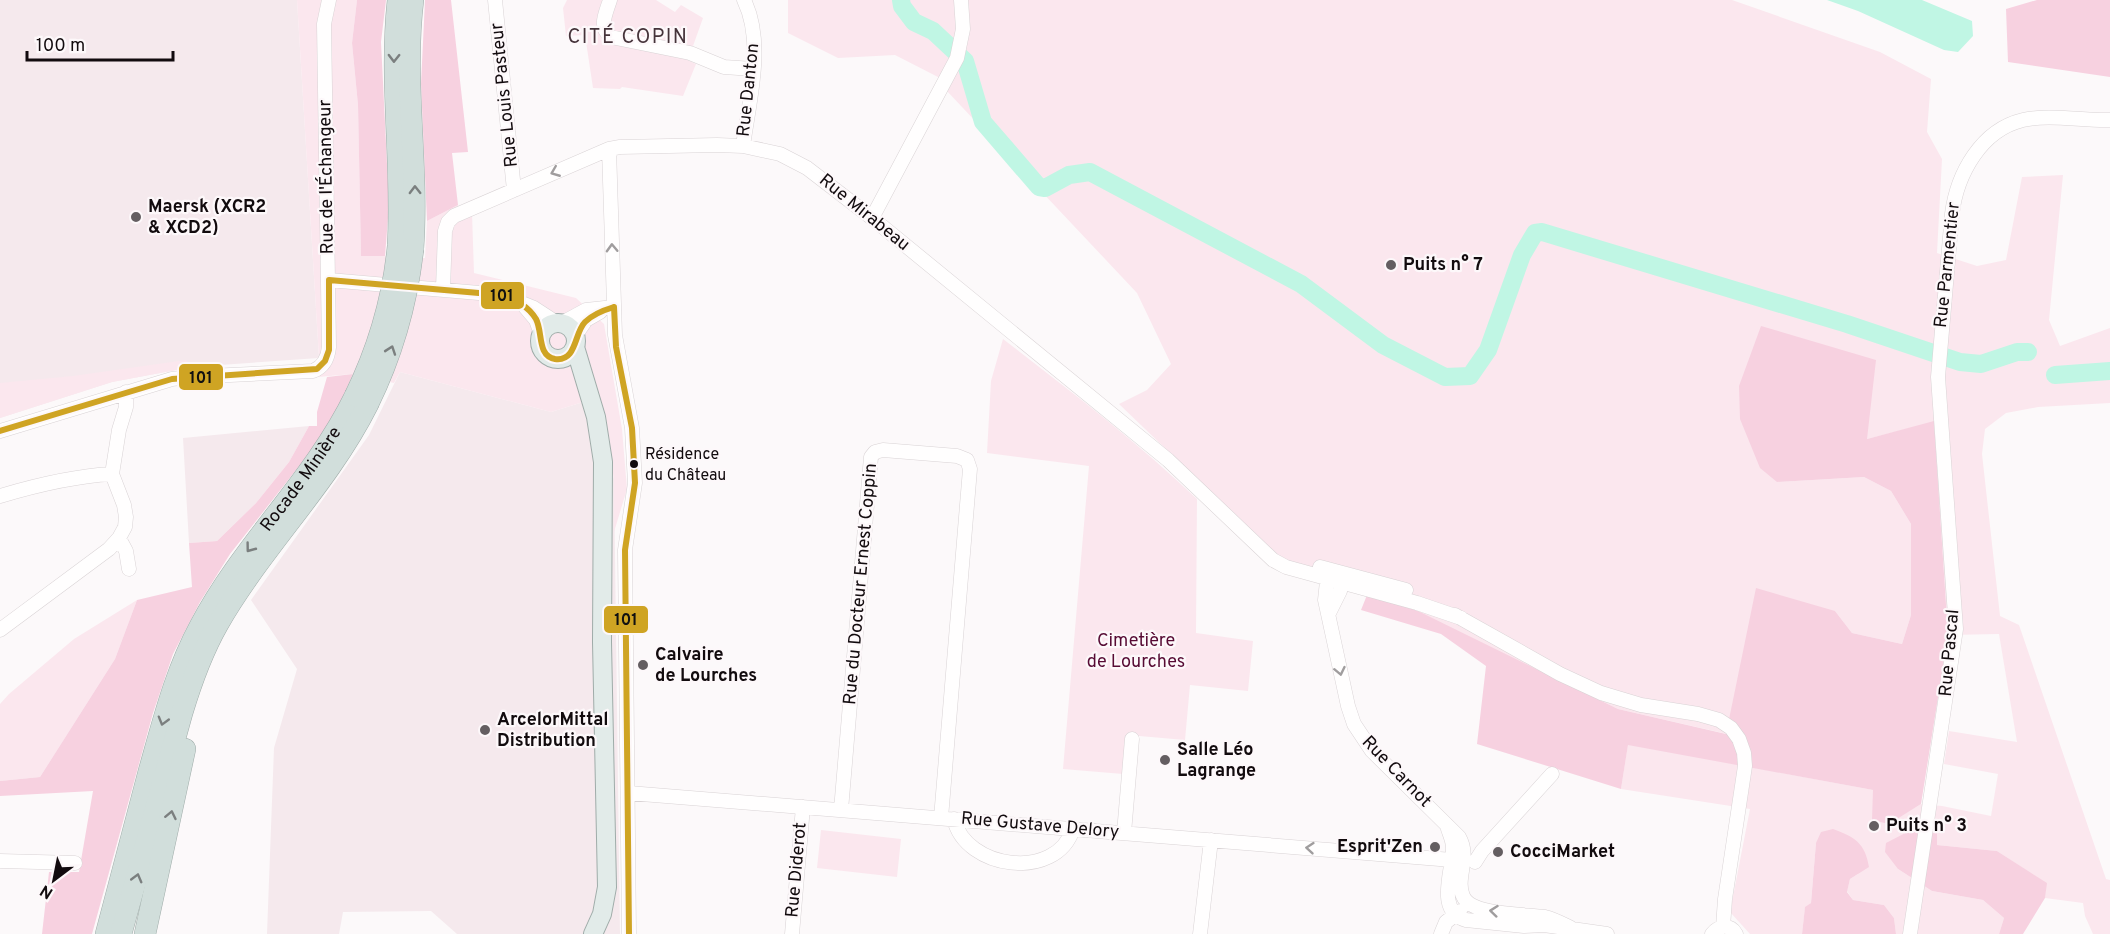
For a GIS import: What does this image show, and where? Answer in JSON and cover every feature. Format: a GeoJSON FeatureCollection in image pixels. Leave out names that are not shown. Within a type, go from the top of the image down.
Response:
{"type":"FeatureCollection","features":[{"type":"Feature","properties":{"kind":"highway","name":"Rocade Minière"},"geometry":{"type":"LineString","coordinates":[[106,934],[165,714],[199,627],[220,590],[361,400],[393,342],[404,305],[405,247],[399,178],[394,61],[398,0]]}},
{"type":"Feature","properties":{"kind":"highway","name":"Rocade Minière"},"geometry":{"type":"LineString","coordinates":[[405,247],[415,190],[410,59],[413,0]]}},
{"type":"Feature","properties":{"kind":"highway","name":"Rocade Minière"},"geometry":{"type":"LineString","coordinates":[[122,934],[174,740],[194,678],[217,626],[246,580],[351,435],[361,400]]}},
{"type":"Feature","properties":{"kind":"highway"},"geometry":{"type":"LineString","coordinates":[[145,934],[197,696],[211,656],[246,580]]}},
{"type":"Feature","properties":{"kind":"main road"},"geometry":{"type":"LineString","coordinates":[[590,395],[575,374],[542,350],[540,341],[549,325],[559,323],[572,329],[590,395],[598,426],[603,462],[602,642],[607,864],[606,895],[602,914],[593,934]]}},
{"type":"Feature","properties":{"kind":"main road"},"geometry":{"type":"LineString","coordinates":[[557,359],[568,356],[575,341]]}},
{"type":"Feature","properties":{"kind":"street","name":"Rue de l'Échangeur"},"geometry":{"type":"LineString","coordinates":[[126,392],[180,378],[313,371],[328,356],[329,280],[324,24],[319,0]]}},
{"type":"Feature","properties":{"kind":"street","name":"Rue de l'Échangeur"},"geometry":{"type":"LineString","coordinates":[[324,24],[329,0]]}},
{"type":"Feature","properties":{"kind":"street","name":"Rue Louis Pasteur"},"geometry":{"type":"LineString","coordinates":[[495,0],[514,190]]}},
{"type":"Feature","properties":{"kind":"street"},"geometry":{"type":"LineString","coordinates":[[610,0],[603,23],[605,32],[611,37],[690,53],[724,67],[753,69]]}},
{"type":"Feature","properties":{"kind":"street","name":"Rue Danton"},"geometry":{"type":"LineString","coordinates":[[743,146],[755,37],[744,0]]}},
{"type":"Feature","properties":{"kind":"street"},"geometry":{"type":"LineString","coordinates":[[872,218],[954,65],[961,44],[963,21],[961,0]]}},
{"type":"Feature","properties":{"kind":"street","name":"Rue Parmentier"},"geometry":{"type":"LineString","coordinates":[[1938,369],[1953,206],[1958,182],[1973,157],[2002,128],[2022,120],[2038,118],[2110,120]]}},
{"type":"Feature","properties":{"kind":"street","name":"Rue Mirabeau"},"geometry":{"type":"LineString","coordinates":[[443,289],[445,231],[448,222],[458,213],[609,150],[665,146],[743,146],[774,152],[794,161],[819,176],[872,218],[1168,460],[1261,548],[1276,556],[1461,618],[1560,674],[1601,693],[1641,705],[1713,718],[1736,733],[1742,746],[1745,766],[1725,899],[1718,930]]}},
{"type":"Feature","properties":{"kind":"street"},"geometry":{"type":"LineString","coordinates":[[609,150],[616,347],[633,436],[634,496],[625,550],[632,934]]}},
{"type":"Feature","properties":{"kind":"street"},"geometry":{"type":"LineString","coordinates":[[329,280],[494,294],[514,299],[559,323],[586,310],[614,307]]}},
{"type":"Feature","properties":{"kind":"street"},"geometry":{"type":"LineString","coordinates":[[514,299],[531,314],[542,334]]}},
{"type":"Feature","properties":{"kind":"street"},"geometry":{"type":"LineString","coordinates":[[575,341],[589,317],[614,307]]}},
{"type":"Feature","properties":{"kind":"street","name":"Rue Pascal"},"geometry":{"type":"LineString","coordinates":[[1910,934],[1956,629],[1938,369]]}},
{"type":"Feature","properties":{"kind":"street"},"geometry":{"type":"LineString","coordinates":[[0,431],[126,392],[126,406],[119,430],[112,474],[124,505],[125,527],[109,549],[0,630]]}},
{"type":"Feature","properties":{"kind":"street","name":"Rue du Docteur Ernest Coppin"},"geometry":{"type":"LineString","coordinates":[[841,810],[870,461],[875,452],[883,450],[936,454],[964,458],[969,463],[970,469],[947,819]]}},
{"type":"Feature","properties":{"kind":"street"},"geometry":{"type":"LineString","coordinates":[[0,496],[57,480],[112,474]]}},
{"type":"Feature","properties":{"kind":"street"},"geometry":{"type":"LineString","coordinates":[[119,538],[126,551],[129,569]]}},
{"type":"Feature","properties":{"kind":"street","name":"Rue Carnot"},"geometry":{"type":"LineString","coordinates":[[1328,574],[1325,600],[1348,706],[1357,730],[1377,756],[1445,822],[1452,843],[1464,861],[1462,893],[1469,904]]}},
{"type":"Feature","properties":{"kind":"street"},"geometry":{"type":"LineString","coordinates":[[1329,613],[1339,595],[1343,578]]}},
{"type":"Feature","properties":{"kind":"street"},"geometry":{"type":"LineString","coordinates":[[1124,833],[1132,739]]}},
{"type":"Feature","properties":{"kind":"street"},"geometry":{"type":"LineString","coordinates":[[1464,861],[1482,851],[1552,774]]}},
{"type":"Feature","properties":{"kind":"street","name":"Rue Gustave Delory"},"geometry":{"type":"LineString","coordinates":[[629,793],[1464,861]]}},
{"type":"Feature","properties":{"kind":"street","name":"Rue Diderot"},"geometry":{"type":"LineString","coordinates":[[792,934],[803,807]]}},
{"type":"Feature","properties":{"kind":"street"},"geometry":{"type":"LineString","coordinates":[[947,819],[977,850],[992,858],[1012,862],[1030,862],[1050,857],[1066,842],[1073,829]]}},
{"type":"Feature","properties":{"kind":"street"},"geometry":{"type":"LineString","coordinates":[[1200,934],[1211,840]]}},
{"type":"Feature","properties":{"kind":"street"},"geometry":{"type":"LineString","coordinates":[[0,861],[75,863]]}},
{"type":"Feature","properties":{"kind":"street","name":"Rue Carnot"},"geometry":{"type":"LineString","coordinates":[[1454,915],[1449,909],[1448,901],[1464,861]]}},
{"type":"Feature","properties":{"kind":"street"},"geometry":{"type":"LineString","coordinates":[[1441,934],[1446,922],[1469,904],[1524,925]]}},
{"type":"Feature","properties":{"kind":"street"},"geometry":{"type":"LineString","coordinates":[[1454,915],[1466,921],[1544,925],[1607,934]]}},
{"type":"Feature","properties":{"kind":"street"},"geometry":{"type":"LineString","coordinates":[[1718,930],[1732,929],[1736,934]]}},
{"type":"Feature","properties":{"kind":"shaded area"},"geometry":{"type":"Polygon","coordinates":[[[0,0],[297,0],[319,358],[192,367],[112,382],[0,418],[0,0]]]}},
{"type":"Feature","properties":{"kind":"shaded area"},"geometry":{"type":"Polygon","coordinates":[[[357,0],[386,0],[381,42],[389,205],[385,256],[361,256],[358,105],[352,43],[357,0]]]}},
{"type":"Feature","properties":{"kind":"shaded area"},"geometry":{"type":"Polygon","coordinates":[[[425,0],[451,0],[468,152],[452,153],[458,205],[427,221],[421,84],[425,0]]]}},
{"type":"Feature","properties":{"kind":"shaded area"},"geometry":{"type":"Polygon","coordinates":[[[1827,0],[1922,0],[1972,21],[1973,36],[1958,52],[1944,50],[1858,11],[1827,0]]]}},
{"type":"Feature","properties":{"kind":"shaded area"},"geometry":{"type":"Polygon","coordinates":[[[2037,0],[2110,0],[2110,77],[2008,62],[2006,9],[2037,0]]]}},
{"type":"Feature","properties":{"kind":"shaded area"},"geometry":{"type":"Polygon","coordinates":[[[1761,326],[1876,360],[1867,439],[1934,421],[1948,635],[1921,804],[1889,824],[1872,820],[1873,790],[1628,745],[1621,789],[1477,744],[1486,666],[1441,634],[1361,610],[1367,595],[1418,611],[1618,709],[1726,734],[1756,588],[1835,611],[1852,633],[1902,644],[1911,615],[1911,524],[1891,491],[1864,477],[1777,482],[1760,468],[1740,419],[1739,386],[1761,326]]]}},
{"type":"Feature","properties":{"kind":"shaded area"},"geometry":{"type":"Polygon","coordinates":[[[400,372],[551,412],[596,398],[603,420],[614,479],[620,934],[457,934],[431,911],[343,912],[339,934],[267,934],[274,748],[297,669],[251,600],[369,435],[400,372]]]}},
{"type":"Feature","properties":{"kind":"shaded area"},"geometry":{"type":"Polygon","coordinates":[[[353,374],[337,410],[318,442],[230,554],[200,602],[173,654],[153,713],[92,934],[42,934],[49,872],[79,872],[93,791],[0,796],[0,781],[40,777],[115,659],[137,600],[192,587],[189,543],[217,541],[256,503],[289,462],[309,426],[317,426],[317,412],[327,377],[353,374]]]}},
{"type":"Feature","properties":{"kind":"shaded area"},"geometry":{"type":"Polygon","coordinates":[[[309,426],[289,462],[256,503],[217,541],[189,543],[183,438],[309,426]]]}},
{"type":"Feature","properties":{"kind":"shaded area"},"geometry":{"type":"Polygon","coordinates":[[[1915,828],[1937,831],[1937,845],[1997,851],[2047,883],[2045,898],[2023,934],[1999,934],[2004,918],[1983,900],[1932,891],[1898,869],[1885,852],[1886,843],[1915,828]]]}},
{"type":"Feature","properties":{"kind":"shaded area"},"geometry":{"type":"Polygon","coordinates":[[[1833,829],[1858,842],[1865,852],[1869,867],[1850,879],[1847,892],[1853,900],[1884,905],[1894,918],[1896,934],[1802,934],[1805,907],[1811,903],[1816,843],[1821,832],[1833,829]]]}},
{"type":"Feature","properties":{"kind":"green space"},"geometry":{"type":"Polygon","coordinates":[[[297,0],[357,0],[352,43],[358,105],[361,255],[425,258],[427,221],[458,205],[461,217],[472,213],[474,273],[576,298],[604,324],[622,429],[627,489],[614,532],[614,479],[603,421],[596,398],[551,412],[400,372],[394,383],[353,374],[318,377],[319,358],[297,0]]]}},
{"type":"Feature","properties":{"kind":"green space"},"geometry":{"type":"Polygon","coordinates":[[[567,0],[656,0],[675,12],[681,5],[703,18],[688,60],[696,64],[683,96],[622,87],[620,89],[593,88],[585,35],[566,36],[563,8],[567,0]]]}},
{"type":"Feature","properties":{"kind":"green space"},"geometry":{"type":"Polygon","coordinates":[[[788,0],[1732,0],[1880,52],[1931,79],[1927,132],[1942,159],[1937,253],[1977,266],[2006,260],[2022,177],[2063,175],[2049,320],[2060,346],[2110,328],[2110,403],[2038,407],[2006,413],[1985,429],[1982,454],[2000,616],[2019,625],[2106,879],[2110,880],[2110,934],[2093,934],[2085,916],[2083,903],[2045,898],[2046,883],[1997,851],[1937,845],[1898,869],[1932,891],[1983,900],[2004,918],[1999,934],[1896,934],[1894,918],[1884,905],[1853,900],[1847,891],[1850,879],[1858,874],[1816,843],[1811,903],[1805,908],[1802,934],[1750,934],[1730,912],[1750,809],[1621,789],[1628,744],[1873,790],[1888,824],[1921,804],[1991,816],[1998,774],[1944,764],[1949,731],[2017,742],[1999,634],[1948,635],[1934,422],[1867,439],[1777,482],[1864,477],[1891,491],[1911,524],[1911,615],[1902,644],[1852,633],[1835,611],[1727,734],[1618,709],[1475,640],[1367,595],[1303,575],[1265,544],[1119,404],[1147,390],[1171,364],[1137,293],[946,90],[938,77],[895,55],[838,58],[788,33],[788,0]]]}},
{"type":"Feature","properties":{"kind":"green space","name":"Cimetière de Lourches"},"geometry":{"type":"Polygon","coordinates":[[[1003,339],[1126,436],[1197,499],[1196,633],[1253,641],[1248,691],[1190,685],[1185,740],[1128,735],[1123,774],[1063,769],[1089,466],[987,453],[991,381],[1003,339]]]}},
{"type":"Feature","properties":{"kind":"green space"},"geometry":{"type":"Polygon","coordinates":[[[186,360],[192,367],[112,382],[0,418],[0,383],[73,376],[186,360]]]}},
{"type":"Feature","properties":{"kind":"green space"},"geometry":{"type":"Polygon","coordinates":[[[137,600],[115,659],[40,777],[0,781],[0,704],[74,639],[137,600]]]}},
{"type":"Feature","properties":{"kind":"green space"},"geometry":{"type":"Polygon","coordinates":[[[821,830],[901,839],[897,877],[817,868],[821,830]]]}},
{"type":"Feature","properties":{"kind":"waterway"},"geometry":{"type":"LineString","coordinates":[[901,0],[902,6],[914,22],[933,31],[965,61],[983,122],[1039,187],[1045,188],[1069,175],[1090,172],[1301,284],[1383,345],[1445,377],[1470,376],[1488,350],[1522,255],[1535,233],[1542,232],[1847,324],[1960,362],[1981,364],[2017,352],[2028,352]]}},
{"type":"Feature","properties":{"kind":"waterway"},"geometry":{"type":"LineString","coordinates":[[2055,375],[2110,371]]}},
{"type":"Feature","properties":{"kind":"transit line","name":"101"},"geometry":{"type":"LineString","coordinates":[[329,280],[502,295],[521,304],[533,314],[538,324],[545,353],[555,359],[562,359],[571,352],[581,327],[588,319],[614,307]]}},
{"type":"Feature","properties":{"kind":"transit line","name":"101"},"geometry":{"type":"LineString","coordinates":[[0,431],[172,379],[317,369],[325,361],[329,350],[329,280]]}},
{"type":"Feature","properties":{"kind":"transit line","name":"101"},"geometry":{"type":"LineString","coordinates":[[614,307],[616,347],[632,428],[635,483],[625,550],[629,934]]}},
{"type":"Feature","properties":{"kind":"place","name":"Maersk (XCR2 & XCD2)"},"geometry":{"type":"Point","coordinates":[136,217]}},
{"type":"Feature","properties":{"kind":"place","name":"Puits n° 7"},"geometry":{"type":"Point","coordinates":[1391,265]}},
{"type":"Feature","properties":{"kind":"place","name":"Résidence du Château"},"geometry":{"type":"Point","coordinates":[634,464]}},
{"type":"Feature","properties":{"kind":"place","name":"Calvaire de Lourches"},"geometry":{"type":"Point","coordinates":[643,665]}},
{"type":"Feature","properties":{"kind":"place","name":"ArcelorMittal Distribution"},"geometry":{"type":"Point","coordinates":[485,730]}},
{"type":"Feature","properties":{"kind":"place","name":"Salle Léo Lagrange"},"geometry":{"type":"Point","coordinates":[1165,760]}},
{"type":"Feature","properties":{"kind":"place","name":"Puits n° 3"},"geometry":{"type":"Point","coordinates":[1874,826]}},
{"type":"Feature","properties":{"kind":"place","name":"Esprit'Zen"},"geometry":{"type":"Point","coordinates":[1435,847]}},
{"type":"Feature","properties":{"kind":"place","name":"CocciMarket"},"geometry":{"type":"Point","coordinates":[1498,852]}},
{"type":"Feature","properties":{"kind":"district","name":"CITÉ COPIN"},"geometry":{"type":"Point","coordinates":[628,38]}}]}
